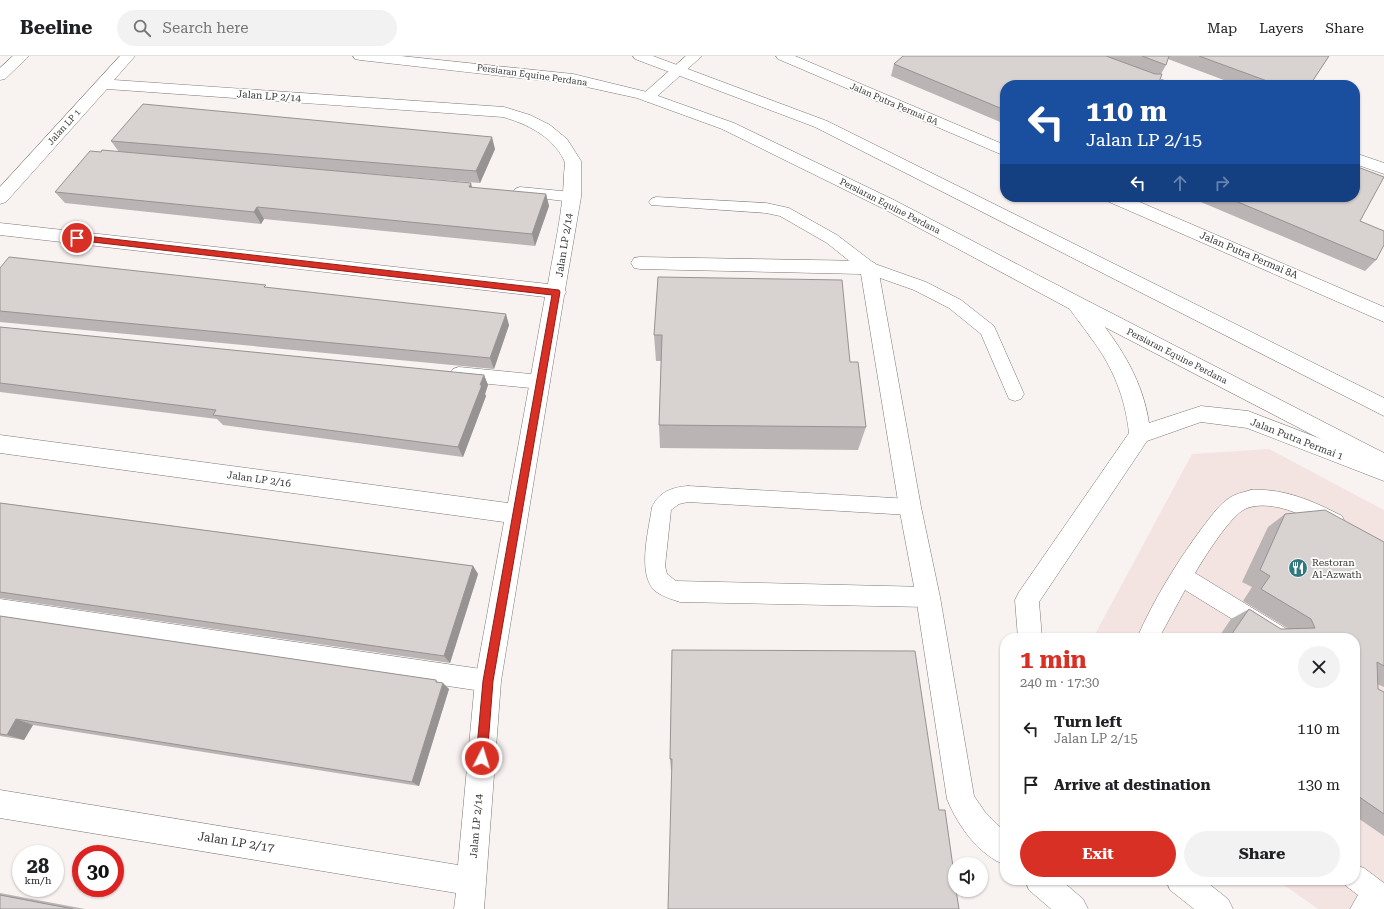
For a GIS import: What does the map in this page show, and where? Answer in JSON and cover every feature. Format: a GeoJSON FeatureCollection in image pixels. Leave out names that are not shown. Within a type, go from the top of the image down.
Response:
{"type":"FeatureCollection","features":[{"type":"Feature","properties":{"kind":"street"},"geometry":{"type":"LineString","coordinates":[[0,76],[22,56]]}},
{"type":"Feature","properties":{"kind":"street","name":"Jalan LP 1"},"geometry":{"type":"LineString","coordinates":[[0,198],[128,56]]}},
{"type":"Feature","properties":{"kind":"street","name":"Persiaran Equine Perdana"},"geometry":{"type":"LineString","coordinates":[[360,56],[573,78],[648,97],[735,129],[888,204],[1384,463]]}},
{"type":"Feature","properties":{"kind":"street"},"geometry":{"type":"LineString","coordinates":[[640,56],[821,124],[1384,408]]}},
{"type":"Feature","properties":{"kind":"street"},"geometry":{"type":"LineString","coordinates":[[648,97],[695,56]]}},
{"type":"Feature","properties":{"kind":"street","name":"Jalan Putra Permai 8A"},"geometry":{"type":"LineString","coordinates":[[783,56],[1000,149]]}},
{"type":"Feature","properties":{"kind":"street"},"geometry":{"type":"LineString","coordinates":[[1086,56],[1150,80]]}},
{"type":"Feature","properties":{"kind":"street","name":"Jalan LP 2/14"},"geometry":{"type":"LineString","coordinates":[[102,84],[504,112],[524,118],[544,128],[561,142],[573,161],[572,197],[488,681],[469,909]]}},
{"type":"Feature","properties":{"kind":"street"},"geometry":{"type":"LineString","coordinates":[[1360,160],[1384,168]]}},
{"type":"Feature","properties":{"kind":"street","name":"Jalan Putra Permai 8A"},"geometry":{"type":"LineString","coordinates":[[1125,202],[1384,314]]}},
{"type":"Feature","properties":{"kind":"street"},"geometry":{"type":"LineString","coordinates":[[0,229],[556,292]]}},
{"type":"Feature","properties":{"kind":"street"},"geometry":{"type":"LineString","coordinates":[[640,263],[869,268],[910,507],[928,597],[961,799],[968,814],[978,827],[1000,847]]}},
{"type":"Feature","properties":{"kind":"street"},"geometry":{"type":"LineString","coordinates":[[1030,633],[1027,600],[1140,435],[1136,406],[1125,374],[1103,337],[1075,303]]}},
{"type":"Feature","properties":{"kind":"street","name":"Jalan Putra Permai 1"},"geometry":{"type":"LineString","coordinates":[[1140,435],[1201,414],[1248,420],[1384,472]]}},
{"type":"Feature","properties":{"kind":"street","name":"Jalan LP 2/16"},"geometry":{"type":"LineString","coordinates":[[0,444],[518,514]]}},
{"type":"Feature","properties":{"kind":"street","name":"Jalan LP 2/17"},"geometry":{"type":"LineString","coordinates":[[0,804],[471,881]]}},
{"type":"Feature","properties":{"kind":"street"},"geometry":{"type":"LineString","coordinates":[[1045,885],[1073,909]]}},
{"type":"Feature","properties":{"kind":"street"},"geometry":{"type":"LineString","coordinates":[[1187,885],[1218,909]]}},
{"type":"Feature","properties":{"kind":"lane"},"geometry":{"type":"LineString","coordinates":[[508,191],[572,197]]}},
{"type":"Feature","properties":{"kind":"lane"},"geometry":{"type":"LineString","coordinates":[[656,202],[766,208],[784,212],[832,239],[869,268],[927,289],[955,304],[988,330],[1015,394]]}},
{"type":"Feature","properties":{"kind":"lane"},"geometry":{"type":"LineString","coordinates":[[446,373],[541,382]]}},
{"type":"Feature","properties":{"kind":"lane"},"geometry":{"type":"LineString","coordinates":[[910,507],[688,494],[676,495],[667,500],[662,507],[655,566],[656,576],[662,584],[669,589],[680,592],[928,597]]}},
{"type":"Feature","properties":{"kind":"lane"},"geometry":{"type":"LineString","coordinates":[[1151,633],[1182,576],[1227,510],[1239,502],[1258,499],[1280,500],[1306,507],[1351,531]]}},
{"type":"Feature","properties":{"kind":"lane"},"geometry":{"type":"LineString","coordinates":[[1182,576],[1274,633]]}},
{"type":"Feature","properties":{"kind":"lane"},"geometry":{"type":"LineString","coordinates":[[0,609],[488,681]]}},
{"type":"Feature","properties":{"kind":"lane"},"geometry":{"type":"LineString","coordinates":[[1360,883],[1374,900]]}},
{"type":"Feature","properties":{"kind":"shaded area"},"geometry":{"type":"Polygon","coordinates":[[[1269,449],[1384,510],[1384,909],[1318,909],[1284,885],[1360,885],[1360,633],[1096,633],[1192,454],[1269,449]]]}},
{"type":"Feature","properties":{"kind":"building"},"geometry":{"type":"Polygon","coordinates":[[[903,56],[1106,56],[1155,74],[1162,74],[1160,80],[1000,80],[1000,108],[894,64],[903,56]]]}},
{"type":"Feature","properties":{"kind":"building"},"geometry":{"type":"Polygon","coordinates":[[[1142,56],[1169,56],[1166,65],[1142,56]]]}},
{"type":"Feature","properties":{"kind":"building"},"geometry":{"type":"Polygon","coordinates":[[[1199,56],[1329,56],[1313,80],[1264,80],[1199,56]]]}},
{"type":"Feature","properties":{"kind":"building"},"geometry":{"type":"Polygon","coordinates":[[[143,104],[492,137],[476,171],[111,141],[143,104]]]}},
{"type":"Feature","properties":{"kind":"building"},"geometry":{"type":"Polygon","coordinates":[[[102,150],[471,183],[469,187],[546,194],[532,234],[257,207],[254,212],[55,192],[90,151],[101,152],[102,150]]]}},
{"type":"Feature","properties":{"kind":"building"},"geometry":{"type":"Polygon","coordinates":[[[1360,168],[1384,177],[1360,221],[1384,231],[1384,245],[1376,260],[1238,202],[1360,202],[1360,168]]]}},
{"type":"Feature","properties":{"kind":"building"},"geometry":{"type":"Polygon","coordinates":[[[9,257],[266,285],[264,287],[506,314],[490,358],[0,311],[0,268],[9,257]]]}},
{"type":"Feature","properties":{"kind":"building"},"geometry":{"type":"Polygon","coordinates":[[[658,277],[842,280],[850,362],[858,362],[866,427],[659,425],[662,335],[654,335],[658,277]]]}},
{"type":"Feature","properties":{"kind":"building"},"geometry":{"type":"Polygon","coordinates":[[[0,327],[484,375],[480,385],[482,385],[458,447],[213,415],[216,410],[0,383],[0,327]]]}},
{"type":"Feature","properties":{"kind":"building"},"geometry":{"type":"Polygon","coordinates":[[[0,503],[473,566],[444,656],[0,592],[0,503]]]}},
{"type":"Feature","properties":{"kind":"building"},"geometry":{"type":"Polygon","coordinates":[[[1325,510],[1384,542],[1384,666],[1377,662],[1378,689],[1384,692],[1384,814],[1360,797],[1360,633],[1232,633],[1249,609],[1281,629],[1315,628],[1311,619],[1261,589],[1270,576],[1260,570],[1285,514],[1325,510]]]}},
{"type":"Feature","properties":{"kind":"building"},"geometry":{"type":"Polygon","coordinates":[[[0,616],[436,680],[436,682],[443,683],[412,782],[16,719],[7,735],[0,734],[0,616]]]}},
{"type":"Feature","properties":{"kind":"building"},"geometry":{"type":"Polygon","coordinates":[[[672,650],[915,651],[939,810],[945,810],[952,857],[948,857],[948,897],[957,897],[959,909],[668,909],[672,759],[670,759],[672,650]]]}},
{"type":"Feature","properties":{"kind":"building"},"geometry":{"type":"Polygon","coordinates":[[[0,895],[73,909],[0,909],[0,895]]]}},
{"type":"Feature","properties":{"kind":"place","name":"Restoran Al-Azwath"},"geometry":{"type":"Point","coordinates":[1298,568]}},
{"type":"Feature","properties":{"kind":"route"},"geometry":{"type":"LineString","coordinates":[[77,238],[556,292],[488,681],[482,758]]}}]}
